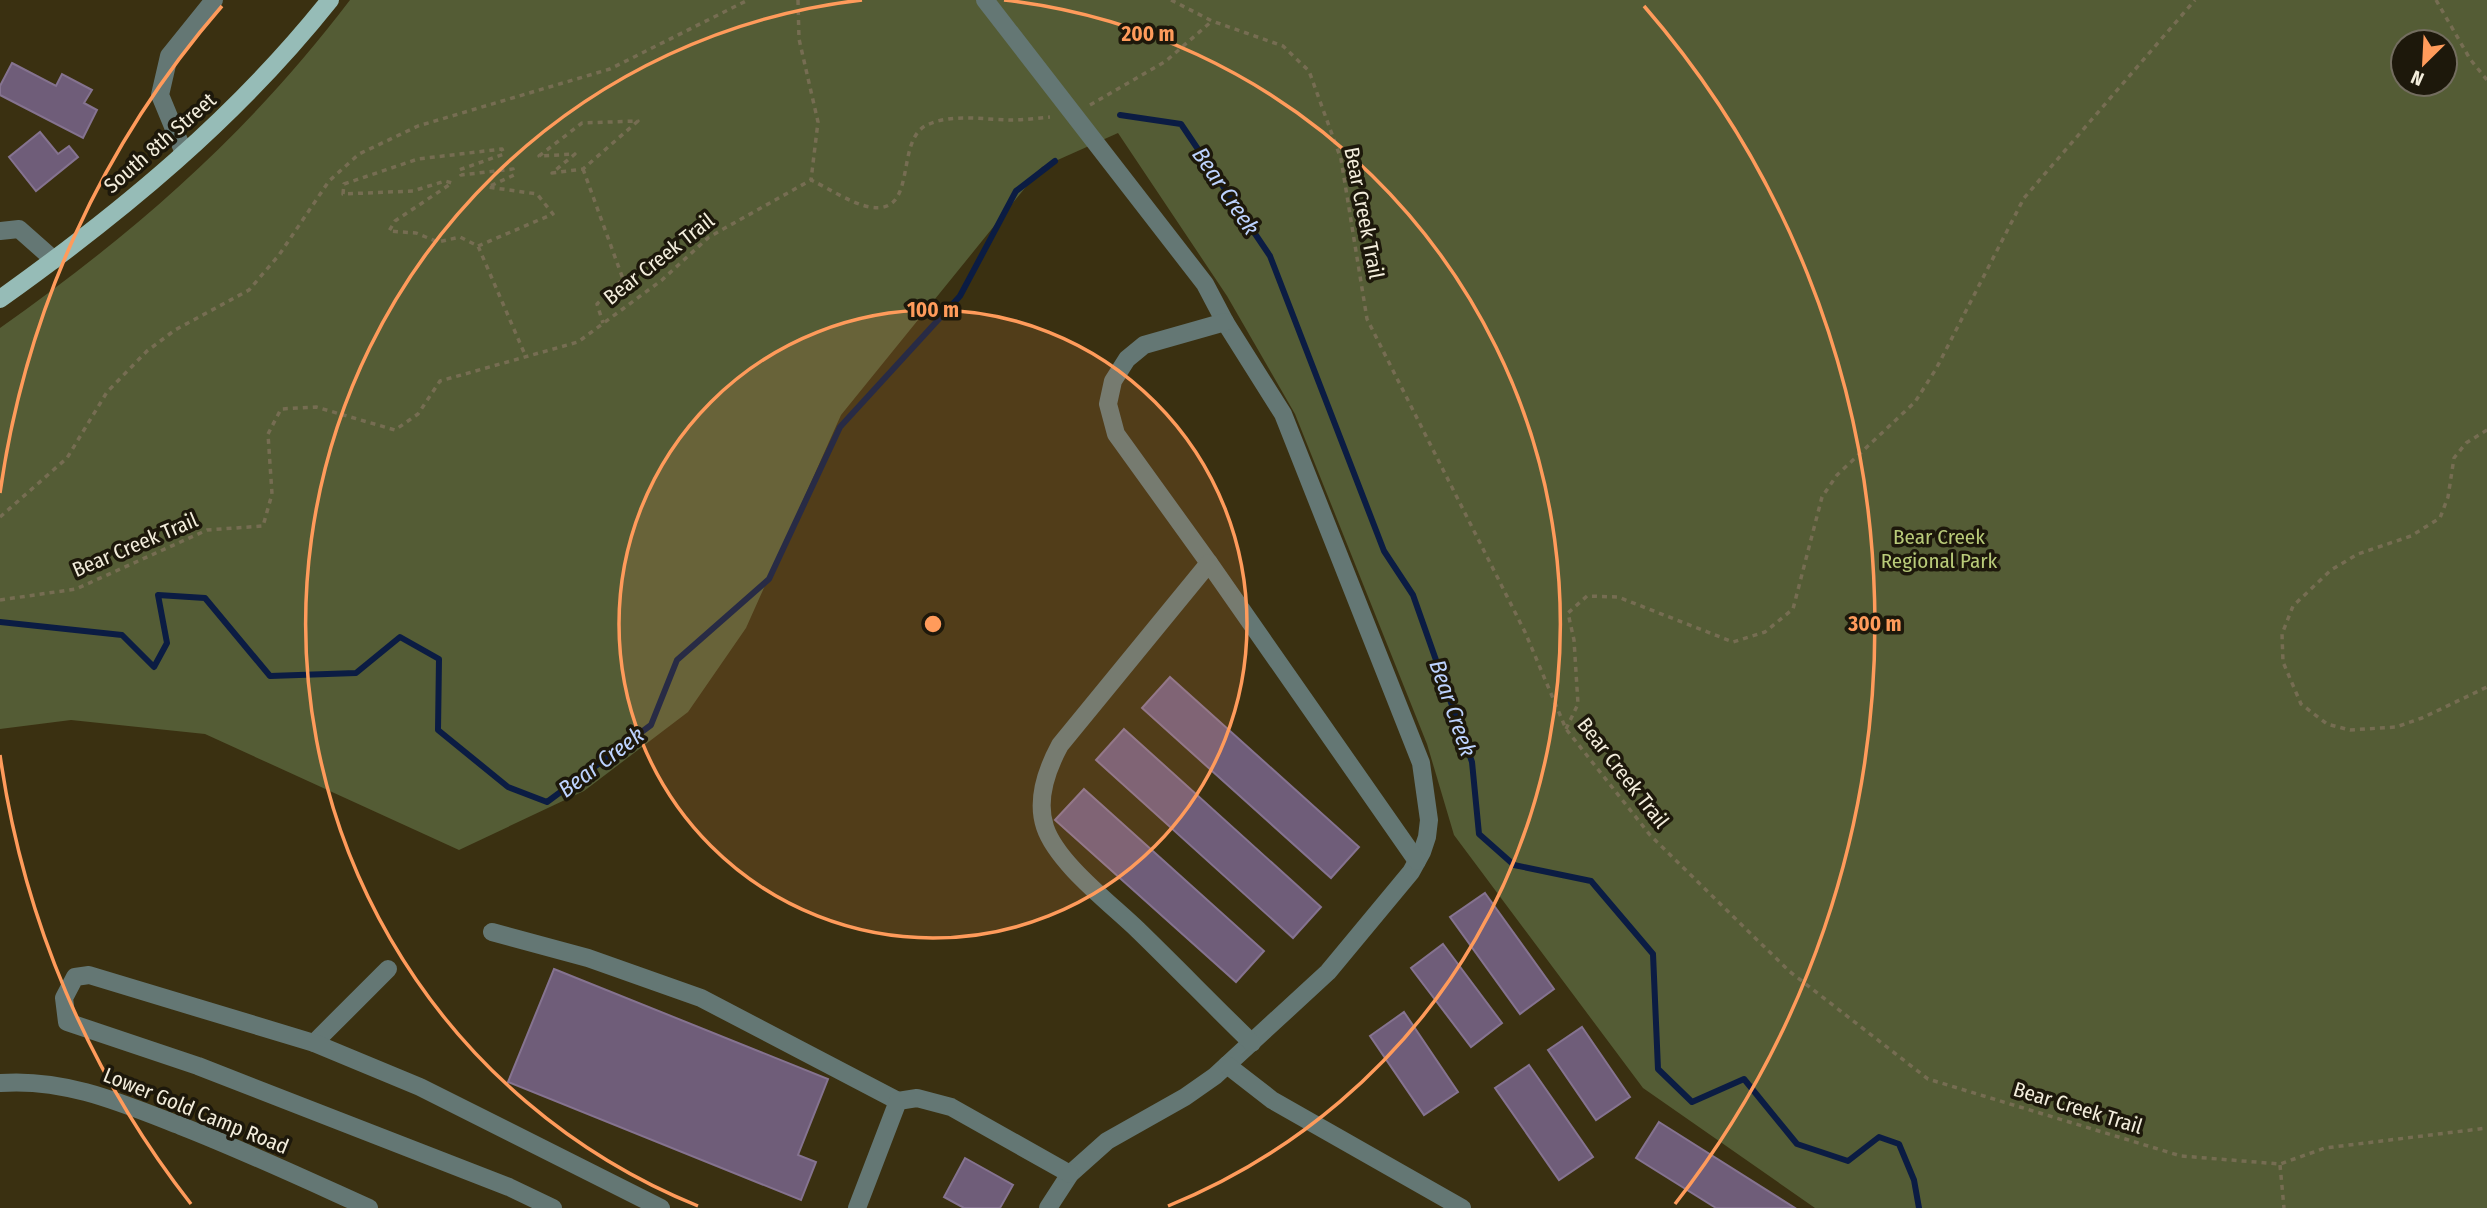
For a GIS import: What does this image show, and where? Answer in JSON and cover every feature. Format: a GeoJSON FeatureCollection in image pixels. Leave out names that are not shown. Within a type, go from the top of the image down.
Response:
{"type":"FeatureCollection","features":[{"type":"Feature","properties":{"kind":"main road","name":"South 8th Street"},"geometry":{"type":"LineString","coordinates":[[0,299],[90,233],[226,117],[290,50],[330,0]]}},
{"type":"Feature","properties":{"kind":"street"},"geometry":{"type":"LineString","coordinates":[[184,153],[160,95],[169,57],[214,0]]}},
{"type":"Feature","properties":{"kind":"street"},"geometry":{"type":"LineString","coordinates":[[985,0],[1205,284],[1225,322],[1283,414],[1421,763],[1429,820],[1427,837],[1411,872],[1328,972],[1227,1065],[1185,1097],[1107,1141],[1070,1174],[1048,1208]]}},
{"type":"Feature","properties":{"kind":"street"},"geometry":{"type":"LineString","coordinates":[[0,231],[19,229],[54,260]]}},
{"type":"Feature","properties":{"kind":"street"},"geometry":{"type":"LineString","coordinates":[[1225,322],[1144,345],[1127,359],[1113,381],[1108,404],[1116,434],[1417,861]]}},
{"type":"Feature","properties":{"kind":"street"},"geometry":{"type":"LineString","coordinates":[[1209,563],[1060,745],[1049,767],[1041,805],[1045,828],[1066,862],[1252,1043]]}},
{"type":"Feature","properties":{"kind":"street"},"geometry":{"type":"LineString","coordinates":[[492,932],[588,958],[701,998],[898,1101],[916,1097],[951,1107],[1070,1174]]}},
{"type":"Feature","properties":{"kind":"street"},"geometry":{"type":"LineString","coordinates":[[314,1043],[388,969]]}},
{"type":"Feature","properties":{"kind":"street"},"geometry":{"type":"LineString","coordinates":[[552,1208],[509,1186],[211,1071],[67,1022],[64,998],[75,977],[89,975],[314,1043],[420,1087],[661,1208]]}},
{"type":"Feature","properties":{"kind":"street"},"geometry":{"type":"LineString","coordinates":[[1227,1065],[1272,1100],[1462,1208]]}},
{"type":"Feature","properties":{"kind":"street","name":"Lower Gold Camp Road"},"geometry":{"type":"LineString","coordinates":[[0,1083],[60,1085],[106,1097],[240,1149],[369,1208]]}},
{"type":"Feature","properties":{"kind":"street"},"geometry":{"type":"LineString","coordinates":[[857,1208],[898,1101]]}},
{"type":"Feature","properties":{"kind":"path"},"geometry":{"type":"LineString","coordinates":[[0,517],[67,458],[107,392],[148,351],[175,330],[249,290],[279,255],[329,181],[359,154],[418,126],[610,69],[748,0]]}},
{"type":"Feature","properties":{"kind":"path"},"geometry":{"type":"LineString","coordinates":[[798,0],[799,39],[818,122],[811,180],[867,207],[880,208],[889,204],[904,185],[908,150],[915,134],[927,125],[948,119],[1017,120],[1074,114],[1166,61],[1212,21]]}},
{"type":"Feature","properties":{"kind":"path","name":"Bear Creek Trail"},"geometry":{"type":"LineString","coordinates":[[1171,0],[1212,21],[1283,47],[1309,71],[1341,159],[1367,318],[1525,632],[1566,729],[1650,835],[1789,971],[1928,1079],[2181,1156],[2280,1164],[2325,1148],[2487,1128]]}},
{"type":"Feature","properties":{"kind":"path"},"geometry":{"type":"LineString","coordinates":[[1566,729],[1578,704],[1574,640],[1568,613],[1587,596],[1618,597],[1733,642],[1765,632],[1793,609],[1822,497],[1836,475],[1915,402],[1936,369],[2024,198],[2195,0]]}},
{"type":"Feature","properties":{"kind":"path"},"geometry":{"type":"LineString","coordinates":[[2436,0],[2470,59],[2487,80]]}},
{"type":"Feature","properties":{"kind":"path"},"geometry":{"type":"LineString","coordinates":[[638,121],[593,161],[583,169],[552,173],[575,154],[539,156],[582,123],[638,121]]}},
{"type":"Feature","properties":{"kind":"path"},"geometry":{"type":"LineString","coordinates":[[478,246],[553,214],[537,194],[488,187],[514,175],[513,169],[461,176],[459,170],[504,154],[502,149],[418,159],[344,184],[343,194],[413,191],[445,181],[452,183],[396,221],[389,230],[415,233],[438,242],[460,236],[478,246],[526,357]]}},
{"type":"Feature","properties":{"kind":"path"},"geometry":{"type":"LineString","coordinates":[[583,169],[623,279],[597,304],[603,324]]}},
{"type":"Feature","properties":{"kind":"path","name":"Bear Creek Trail"},"geometry":{"type":"LineString","coordinates":[[0,600],[76,589],[208,530],[263,526],[272,495],[268,434],[281,409],[316,407],[395,430],[418,414],[440,380],[578,342],[662,280],[709,237],[811,180]]}},
{"type":"Feature","properties":{"kind":"path"},"geometry":{"type":"LineString","coordinates":[[2487,429],[2466,443],[2454,458],[2448,496],[2440,518],[2411,536],[2358,554],[2331,569],[2293,606],[2282,634],[2283,662],[2301,704],[2327,724],[2350,730],[2396,727],[2487,688]]}},
{"type":"Feature","properties":{"kind":"path"},"geometry":{"type":"LineString","coordinates":[[2280,1164],[2284,1208]]}},
{"type":"Feature","properties":{"kind":"green space","name":"Bear Creek Regional Park"},"geometry":{"type":"Polygon","coordinates":[[[350,0],[2487,0],[2487,1208],[1815,1208],[1643,1088],[1454,835],[1427,744],[1295,414],[1227,296],[1118,133],[1042,167],[841,415],[746,628],[688,712],[584,791],[459,850],[205,734],[71,720],[0,729],[0,328],[144,217],[231,137],[272,94],[350,0]]]}},
{"type":"Feature","properties":{"kind":"building"},"geometry":{"type":"Polygon","coordinates":[[[12,63],[56,86],[62,74],[92,90],[84,103],[97,110],[83,138],[0,95],[0,86],[12,63]]]}},
{"type":"Feature","properties":{"kind":"building"},"geometry":{"type":"Polygon","coordinates":[[[40,132],[58,154],[69,146],[78,157],[36,191],[9,157],[40,132]]]}},
{"type":"Feature","properties":{"kind":"building"},"geometry":{"type":"Polygon","coordinates":[[[1170,677],[1359,847],[1331,878],[1142,708],[1170,677]]]}},
{"type":"Feature","properties":{"kind":"building"},"geometry":{"type":"Polygon","coordinates":[[[1124,729],[1321,907],[1293,938],[1096,760],[1124,729]]]}},
{"type":"Feature","properties":{"kind":"building"},"geometry":{"type":"Polygon","coordinates":[[[1084,789],[1264,951],[1236,982],[1055,820],[1084,789]]]}},
{"type":"Feature","properties":{"kind":"building"},"geometry":{"type":"Polygon","coordinates":[[[1485,893],[1554,989],[1520,1014],[1450,917],[1485,893]]]}},
{"type":"Feature","properties":{"kind":"building"},"geometry":{"type":"Polygon","coordinates":[[[1443,944],[1502,1023],[1471,1047],[1411,968],[1443,944]]]}},
{"type":"Feature","properties":{"kind":"building"},"geometry":{"type":"Polygon","coordinates":[[[554,969],[828,1079],[798,1155],[816,1162],[801,1200],[508,1082],[554,969]]]}},
{"type":"Feature","properties":{"kind":"building"},"geometry":{"type":"Polygon","coordinates":[[[1404,1012],[1458,1092],[1424,1115],[1370,1036],[1404,1012]]]}},
{"type":"Feature","properties":{"kind":"building"},"geometry":{"type":"Polygon","coordinates":[[[1582,1027],[1630,1097],[1596,1120],[1548,1050],[1582,1027]]]}},
{"type":"Feature","properties":{"kind":"building"},"geometry":{"type":"Polygon","coordinates":[[[1529,1065],[1593,1157],[1559,1180],[1495,1088],[1529,1065]]]}},
{"type":"Feature","properties":{"kind":"building"},"geometry":{"type":"Polygon","coordinates":[[[1659,1122],[1795,1208],[1716,1208],[1636,1158],[1659,1122]]]}},
{"type":"Feature","properties":{"kind":"building"},"geometry":{"type":"Polygon","coordinates":[[[965,1158],[1013,1185],[1000,1208],[964,1208],[944,1197],[965,1158]]]}},
{"type":"Feature","properties":{"kind":"waterway","name":"Bear Creek"},"geometry":{"type":"LineString","coordinates":[[1120,115],[1181,124],[1270,256],[1384,551],[1413,595],[1472,762],[1479,834],[1514,865],[1591,881],[1653,954],[1658,1069],[1692,1102],[1744,1079],[1797,1144],[1848,1161],[1879,1137],[1899,1144],[1914,1180],[1919,1208]]}},
{"type":"Feature","properties":{"kind":"waterway","name":"Bear Creek"},"geometry":{"type":"LineString","coordinates":[[0,622],[122,635],[154,667],[167,643],[158,595],[205,598],[270,676],[356,673],[400,637],[439,659],[438,730],[508,787],[547,802],[651,725],[677,660],[769,579],[840,427],[960,296],[1016,191],[1055,161]]}}]}
